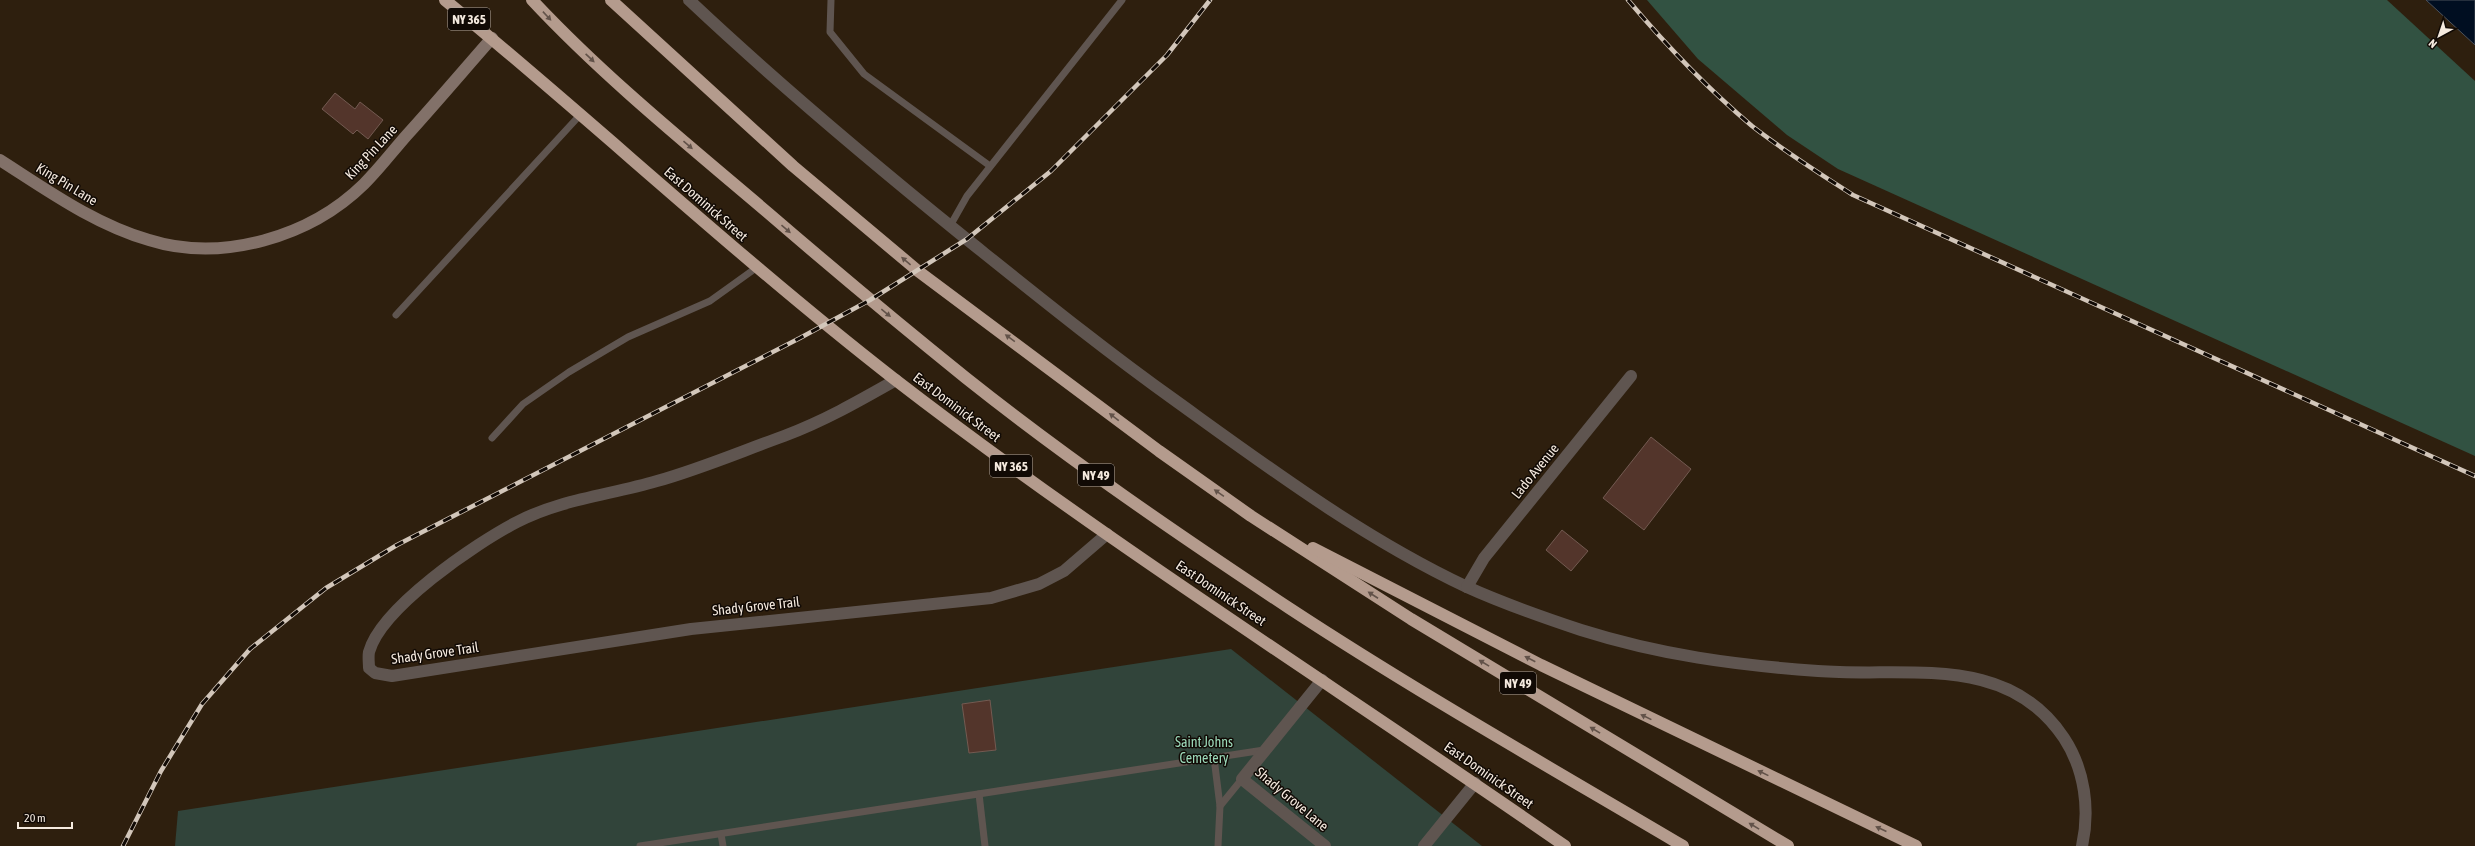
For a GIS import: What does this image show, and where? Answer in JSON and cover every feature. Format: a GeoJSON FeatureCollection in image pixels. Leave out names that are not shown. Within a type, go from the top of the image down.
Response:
{"type":"FeatureCollection","features":[{"type":"Feature","properties":{"kind":"highway","name":"East Dominick Street"},"geometry":{"type":"LineString","coordinates":[[445,0],[492,38],[756,268],[896,380],[1063,505],[1475,783],[1565,846]]}},
{"type":"Feature","properties":{"kind":"highway","name":"NY 49"},"geometry":{"type":"LineString","coordinates":[[532,0],[562,32],[644,108],[854,286],[967,379],[1069,456],[1291,609],[1503,740],[1683,846]]}},
{"type":"Feature","properties":{"kind":"highway","name":"NY 49"},"geometry":{"type":"LineString","coordinates":[[611,0],[793,166],[918,271],[1159,451],[1251,516],[1410,619],[1788,846]]}},
{"type":"Feature","properties":{"kind":"highway"},"geometry":{"type":"LineString","coordinates":[[1251,516],[1541,665],[1916,846]]}},
{"type":"Feature","properties":{"kind":"main road","name":"King Pin Lane"},"geometry":{"type":"LineString","coordinates":[[0,160],[85,214],[149,241],[194,248],[213,248],[252,243],[290,232],[324,215],[364,185],[492,38]]}},
{"type":"Feature","properties":{"kind":"street"},"geometry":{"type":"LineString","coordinates":[[689,0],[749,57],[950,226],[1122,362],[1296,487],[1391,547],[1467,587],[1542,617],[1657,652],[1704,660],[1823,672],[1933,672],[1995,683],[2027,700],[2054,723],[2073,752],[2085,790],[2085,830],[2082,846]]}},
{"type":"Feature","properties":{"kind":"street","name":"Lado Avenue"},"geometry":{"type":"LineString","coordinates":[[1467,587],[1484,558],[1631,376]]}},
{"type":"Feature","properties":{"kind":"street","name":"Shady Grove Trail"},"geometry":{"type":"LineString","coordinates":[[896,380],[841,412],[786,435],[657,481],[572,500],[517,522],[471,550],[411,596],[382,626],[369,653],[369,668],[375,673],[392,676],[691,629],[991,598],[1046,581],[1064,571],[1107,534]]}},
{"type":"Feature","properties":{"kind":"street","name":"Shady Grove Lane"},"geometry":{"type":"LineString","coordinates":[[1322,680],[1264,750],[1242,780],[1325,846]]}},
{"type":"Feature","properties":{"kind":"street"},"geometry":{"type":"LineString","coordinates":[[1424,846],[1475,783]]}},
{"type":"Feature","properties":{"kind":"lane"},"geometry":{"type":"LineString","coordinates":[[831,0],[830,32],[864,74],[990,166]]}},
{"type":"Feature","properties":{"kind":"lane"},"geometry":{"type":"LineString","coordinates":[[950,226],[967,196],[1122,0]]}},
{"type":"Feature","properties":{"kind":"lane"},"geometry":{"type":"LineString","coordinates":[[396,315],[580,115]]}},
{"type":"Feature","properties":{"kind":"lane"},"geometry":{"type":"LineString","coordinates":[[492,438],[523,404],[569,372],[628,336],[710,300],[756,268]]}},
{"type":"Feature","properties":{"kind":"lane"},"geometry":{"type":"LineString","coordinates":[[640,846],[1264,750]]}},
{"type":"Feature","properties":{"kind":"lane"},"geometry":{"type":"LineString","coordinates":[[1214,758],[1220,806],[1218,846]]}},
{"type":"Feature","properties":{"kind":"lane"},"geometry":{"type":"LineString","coordinates":[[1220,806],[1242,780]]}},
{"type":"Feature","properties":{"kind":"lane"},"geometry":{"type":"LineString","coordinates":[[979,794],[985,846]]}},
{"type":"Feature","properties":{"kind":"lane"},"geometry":{"type":"LineString","coordinates":[[721,834],[723,846]]}},
{"type":"Feature","properties":{"kind":"green space"},"geometry":{"type":"Polygon","coordinates":[[[1647,0],[2387,0],[2475,81],[2475,456],[1838,169],[1787,135],[1698,59],[1647,0]]]}},
{"type":"Feature","properties":{"kind":"green space","name":"Saint Johns Cemetery"},"geometry":{"type":"Polygon","coordinates":[[[1231,649],[1482,846],[175,846],[178,811],[1231,649]]]}},
{"type":"Feature","properties":{"kind":"water"},"geometry":{"type":"Polygon","coordinates":[[[2426,0],[2475,0],[2475,45],[2426,0]]]}},
{"type":"Feature","properties":{"kind":"building"},"geometry":{"type":"Polygon","coordinates":[[[335,93],[355,109],[360,102],[383,120],[368,139],[357,130],[353,134],[322,109],[335,93]]]}},
{"type":"Feature","properties":{"kind":"building"},"geometry":{"type":"Polygon","coordinates":[[[1651,437],[1691,469],[1644,530],[1603,498],[1651,437]]]}},
{"type":"Feature","properties":{"kind":"building"},"geometry":{"type":"Polygon","coordinates":[[[1562,530],[1588,551],[1571,571],[1546,550],[1562,530]]]}},
{"type":"Feature","properties":{"kind":"building"},"geometry":{"type":"Polygon","coordinates":[[[990,700],[996,750],[969,753],[962,704],[990,700]]]}},
{"type":"Feature","properties":{"kind":"railway"},"geometry":{"type":"LineString","coordinates":[[123,846],[161,771],[202,704],[250,649],[326,588],[397,545],[800,338],[870,300],[967,239],[1051,171],[1167,55],[1210,0]]}},
{"type":"Feature","properties":{"kind":"railway"},"geometry":{"type":"LineString","coordinates":[[1628,0],[1687,66],[1752,126],[1789,153],[1853,195],[2475,476]]}}]}
